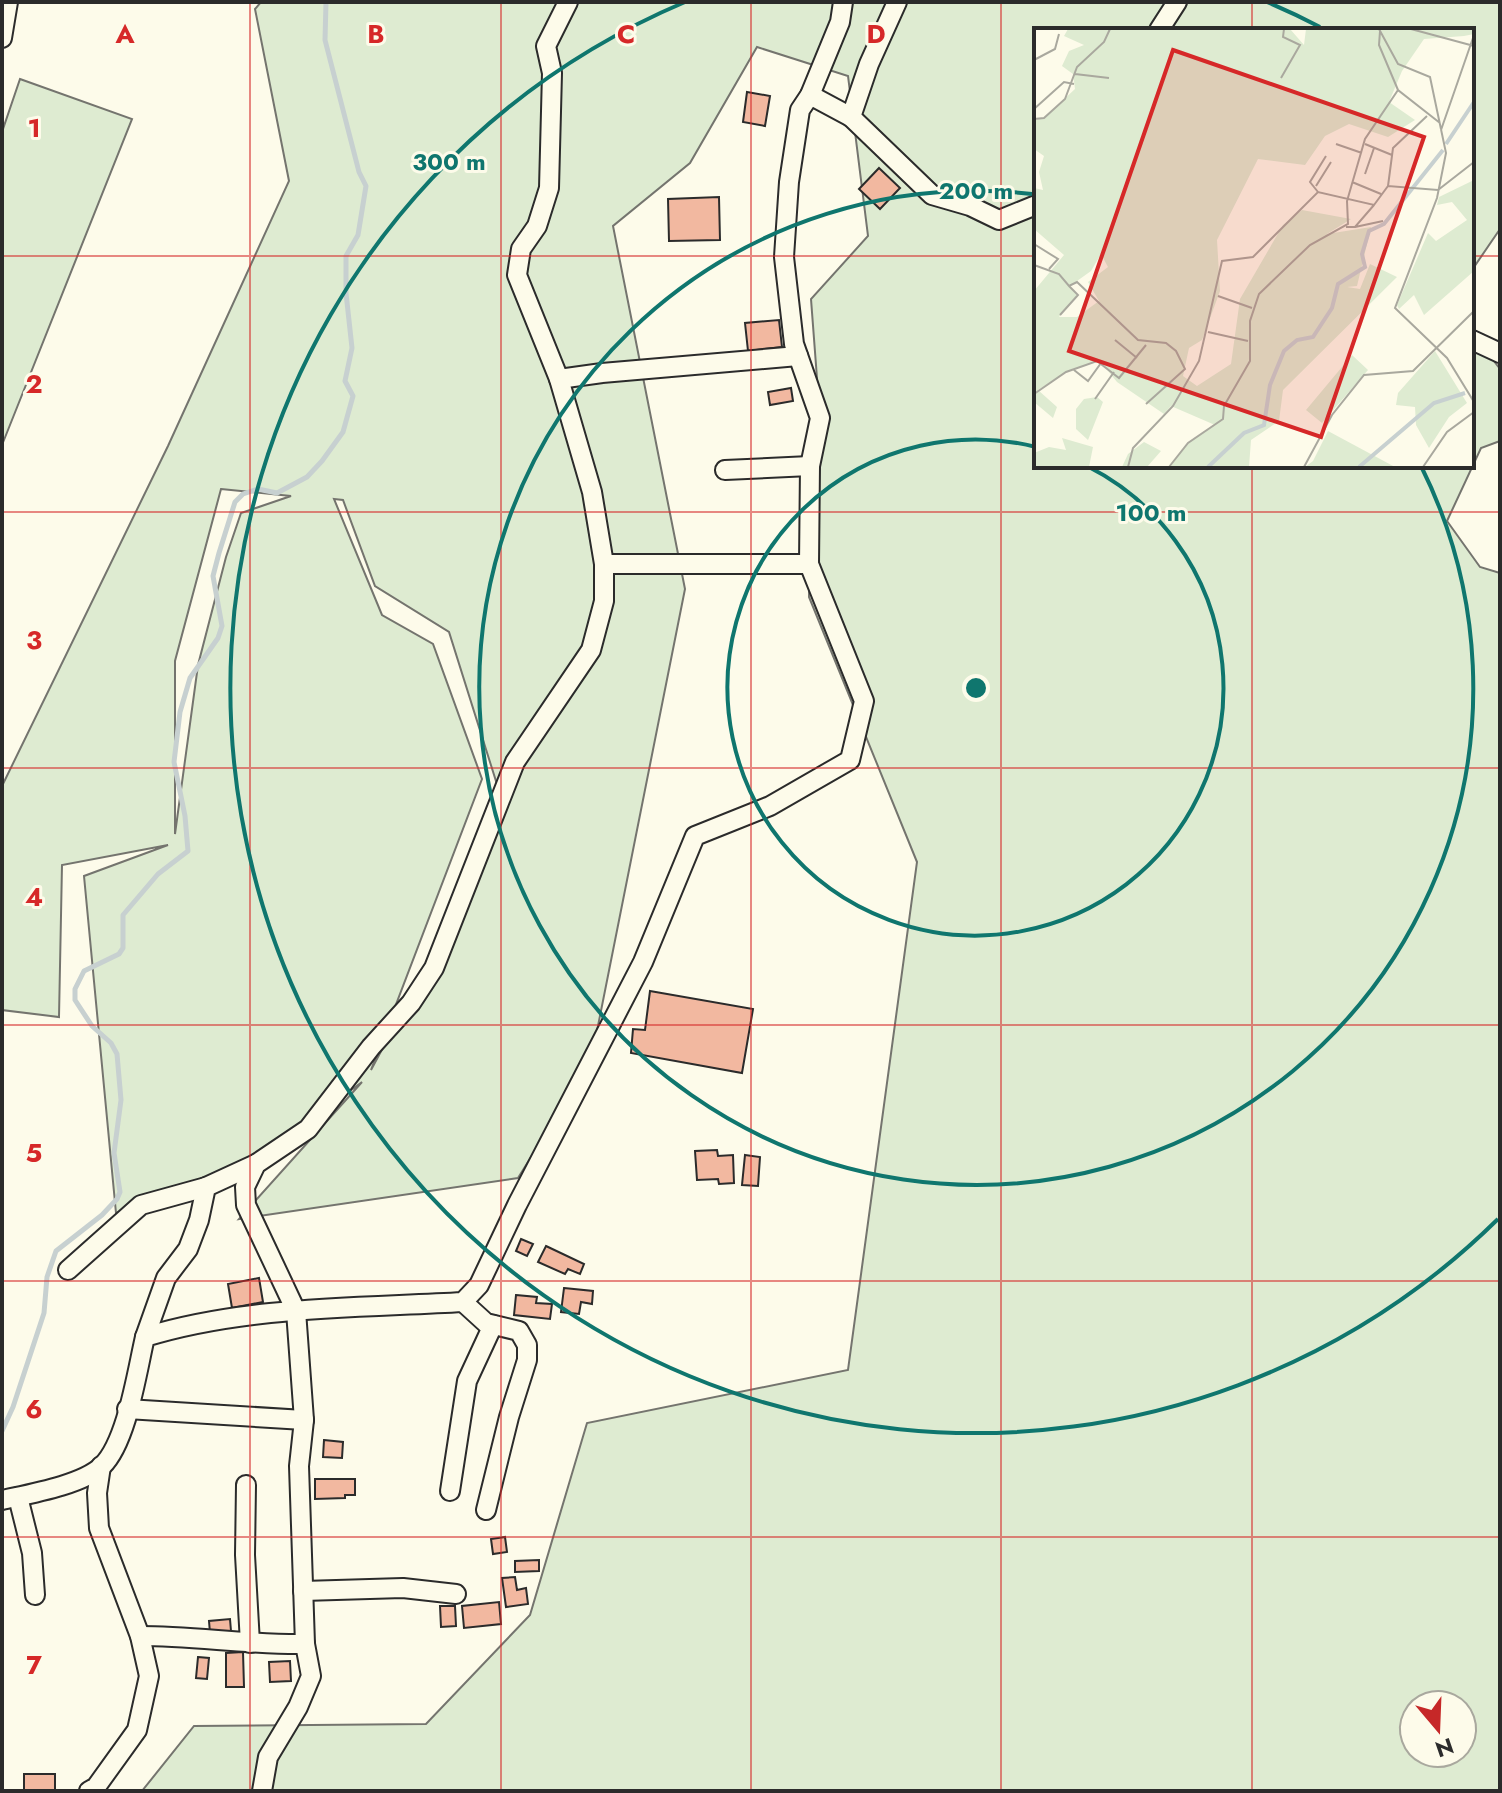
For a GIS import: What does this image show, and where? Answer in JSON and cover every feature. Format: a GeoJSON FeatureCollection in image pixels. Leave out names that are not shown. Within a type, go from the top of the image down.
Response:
{"type":"FeatureCollection","features":[{"type":"Feature","properties":{"kind":"street"},"geometry":{"type":"LineString","coordinates":[[2,38],[8,2]]}},
{"type":"Feature","properties":{"kind":"street"},"geometry":{"type":"LineString","coordinates":[[68,1270],[141,1205],[206,1187],[256,1164],[308,1129],[371,1047],[411,1003],[434,968],[515,762],[591,650],[604,601],[604,564],[592,492],[559,379],[517,275],[521,249],[537,226],[549,188],[552,73],[546,46],[568,2]]}},
{"type":"Feature","properties":{"kind":"street"},"geometry":{"type":"LineString","coordinates":[[145,1337],[180,1326],[296,1311],[463,1302],[479,1285],[643,962],[695,836],[770,806],[850,760],[864,701],[809,564],[810,466],[820,418],[794,344],[784,257],[800,110],[810,95],[840,22],[843,2]]}},
{"type":"Feature","properties":{"kind":"street"},"geometry":{"type":"LineString","coordinates":[[851,117],[869,64],[897,2]]}},
{"type":"Feature","properties":{"kind":"street"},"geometry":{"type":"LineString","coordinates":[[1160,28],[1177,2]]}},
{"type":"Feature","properties":{"kind":"street"},"geometry":{"type":"LineString","coordinates":[[810,95],[851,117],[932,195],[970,206],[999,220],[1034,206]]}},
{"type":"Feature","properties":{"kind":"street"},"geometry":{"type":"LineString","coordinates":[[1474,341],[1500,353]]}},
{"type":"Feature","properties":{"kind":"street"},"geometry":{"type":"LineString","coordinates":[[559,379],[798,356]]}},
{"type":"Feature","properties":{"kind":"street"},"geometry":{"type":"LineString","coordinates":[[725,470],[810,466]]}},
{"type":"Feature","properties":{"kind":"street"},"geometry":{"type":"LineString","coordinates":[[604,564],[809,564]]}},
{"type":"Feature","properties":{"kind":"street"},"geometry":{"type":"LineString","coordinates":[[256,1164],[245,1187],[246,1205],[296,1311],[304,1420],[299,1466],[305,1644],[311,1676],[298,1707],[268,1757],[262,1791]]}},
{"type":"Feature","properties":{"kind":"street"},"geometry":{"type":"LineString","coordinates":[[35,1595],[32,1553],[10,1498],[78,1479],[101,1466],[120,1440],[145,1337],[166,1278],[188,1249],[199,1220],[206,1187]]}},
{"type":"Feature","properties":{"kind":"street"},"geometry":{"type":"LineString","coordinates":[[463,1302],[486,1323],[519,1331],[527,1345],[527,1360],[486,1510]]}},
{"type":"Feature","properties":{"kind":"street"},"geometry":{"type":"LineString","coordinates":[[450,1491],[467,1381],[493,1325]]}},
{"type":"Feature","properties":{"kind":"street"},"geometry":{"type":"LineString","coordinates":[[127,1409],[304,1420]]}},
{"type":"Feature","properties":{"kind":"street"},"geometry":{"type":"LineString","coordinates":[[89,1791],[96,1787],[137,1730],[149,1676],[140,1636],[99,1528],[97,1493],[101,1466]]}},
{"type":"Feature","properties":{"kind":"street"},"geometry":{"type":"LineString","coordinates":[[246,1485],[245,1555],[250,1643]]}},
{"type":"Feature","properties":{"kind":"street"},"geometry":{"type":"LineString","coordinates":[[303,1591],[403,1588],[456,1594]]}},
{"type":"Feature","properties":{"kind":"street"},"geometry":{"type":"LineString","coordinates":[[140,1636],[305,1644]]}},
{"type":"Feature","properties":{"kind":"green space"},"geometry":{"type":"Polygon","coordinates":[[[261,2],[1500,2],[1500,229],[1474,267],[1474,28],[1034,28],[1034,468],[1472,468],[1447,521],[1480,567],[1500,573],[1500,1791],[142,1791],[194,1726],[426,1724],[530,1615],[587,1423],[848,1370],[917,862],[809,597],[810,466],[820,418],[811,299],[868,236],[848,76],[757,47],[690,163],[613,226],[685,589],[591,1061],[518,1178],[239,1219],[362,1082],[247,1168],[116,1213],[84,876],[168,845],[62,865],[59,1017],[2,1010],[2,786],[168,446],[289,181],[255,9],[261,2]],[[221,489],[175,661],[175,834],[198,665],[226,557],[241,513],[291,496],[221,489]],[[334,499],[382,615],[433,644],[482,779],[371,1070],[459,906],[501,797],[449,632],[375,586],[343,500],[334,499]]]}},
{"type":"Feature","properties":{"kind":"green space"},"geometry":{"type":"Polygon","coordinates":[[[20,79],[132,119],[2,445],[2,132],[20,79]]]}},
{"type":"Feature","properties":{"kind":"green space"},"geometry":{"type":"Polygon","coordinates":[[[1474,345],[1487,352],[1500,369],[1500,441],[1481,448],[1474,463],[1474,345]]]}},
{"type":"Feature","properties":{"kind":"building"},"geometry":{"type":"Polygon","coordinates":[[[747,92],[770,96],[765,126],[743,122],[747,92]]]}},
{"type":"Feature","properties":{"kind":"building"},"geometry":{"type":"Polygon","coordinates":[[[879,168],[900,188],[880,209],[859,189],[879,168]]]}},
{"type":"Feature","properties":{"kind":"building"},"geometry":{"type":"Polygon","coordinates":[[[719,197],[720,240],[669,241],[668,199],[719,197]]]}},
{"type":"Feature","properties":{"kind":"building"},"geometry":{"type":"Polygon","coordinates":[[[779,320],[782,347],[748,351],[745,323],[779,320]]]}},
{"type":"Feature","properties":{"kind":"building"},"geometry":{"type":"Polygon","coordinates":[[[791,388],[793,401],[770,405],[768,392],[791,388]]]}},
{"type":"Feature","properties":{"kind":"building"},"geometry":{"type":"Polygon","coordinates":[[[650,991],[753,1009],[742,1073],[631,1053],[633,1029],[645,1030],[650,991]]]}},
{"type":"Feature","properties":{"kind":"building"},"geometry":{"type":"Polygon","coordinates":[[[717,1150],[718,1156],[733,1155],[734,1183],[719,1184],[718,1179],[697,1180],[695,1151],[717,1150]]]}},
{"type":"Feature","properties":{"kind":"building"},"geometry":{"type":"Polygon","coordinates":[[[745,1155],[760,1157],[758,1186],[742,1185],[745,1155]]]}},
{"type":"Feature","properties":{"kind":"building"},"geometry":{"type":"Polygon","coordinates":[[[521,1239],[533,1244],[527,1256],[516,1251],[521,1239]]]}},
{"type":"Feature","properties":{"kind":"building"},"geometry":{"type":"Polygon","coordinates":[[[546,1246],[584,1264],[580,1274],[568,1269],[565,1274],[538,1262],[546,1246]]]}},
{"type":"Feature","properties":{"kind":"building"},"geometry":{"type":"Polygon","coordinates":[[[259,1278],[263,1302],[232,1308],[228,1284],[259,1278]]]}},
{"type":"Feature","properties":{"kind":"building"},"geometry":{"type":"Polygon","coordinates":[[[564,1288],[593,1291],[592,1304],[581,1302],[579,1314],[561,1312],[564,1288]]]}},
{"type":"Feature","properties":{"kind":"building"},"geometry":{"type":"Polygon","coordinates":[[[516,1295],[537,1297],[536,1303],[552,1304],[550,1319],[514,1315],[516,1295]]]}},
{"type":"Feature","properties":{"kind":"building"},"geometry":{"type":"Polygon","coordinates":[[[324,1440],[343,1442],[342,1458],[323,1457],[324,1440]]]}},
{"type":"Feature","properties":{"kind":"building"},"geometry":{"type":"Polygon","coordinates":[[[315,1479],[355,1479],[355,1495],[315,1499],[315,1479]]]}},
{"type":"Feature","properties":{"kind":"building"},"geometry":{"type":"Polygon","coordinates":[[[505,1537],[507,1552],[493,1554],[491,1539],[505,1537]]]}},
{"type":"Feature","properties":{"kind":"building"},"geometry":{"type":"Polygon","coordinates":[[[539,1560],[539,1571],[515,1572],[515,1561],[539,1560]]]}},
{"type":"Feature","properties":{"kind":"building"},"geometry":{"type":"Polygon","coordinates":[[[515,1577],[517,1590],[526,1588],[528,1604],[506,1607],[502,1578],[515,1577]]]}},
{"type":"Feature","properties":{"kind":"building"},"geometry":{"type":"Polygon","coordinates":[[[499,1602],[501,1624],[464,1628],[462,1606],[499,1602]]]}},
{"type":"Feature","properties":{"kind":"building"},"geometry":{"type":"Polygon","coordinates":[[[440,1606],[455,1606],[456,1626],[441,1627],[440,1606]]]}},
{"type":"Feature","properties":{"kind":"building"},"geometry":{"type":"Polygon","coordinates":[[[230,1619],[231,1631],[210,1633],[209,1621],[230,1619]]]}},
{"type":"Feature","properties":{"kind":"building"},"geometry":{"type":"Polygon","coordinates":[[[243,1652],[244,1687],[226,1687],[226,1653],[243,1652]]]}},
{"type":"Feature","properties":{"kind":"building"},"geometry":{"type":"Polygon","coordinates":[[[198,1657],[209,1658],[207,1679],[196,1678],[198,1657]]]}},
{"type":"Feature","properties":{"kind":"building"},"geometry":{"type":"Polygon","coordinates":[[[290,1661],[291,1681],[270,1682],[269,1662],[290,1661]]]}},
{"type":"Feature","properties":{"kind":"building"},"geometry":{"type":"Polygon","coordinates":[[[24,1774],[55,1774],[55,1791],[24,1791],[24,1774]]]}},
{"type":"Feature","properties":{"kind":"waterway"},"geometry":{"type":"LineString","coordinates":[[2,1431],[44,1313],[47,1277],[56,1251],[102,1215],[120,1192],[114,1153],[121,1100],[117,1054],[111,1043],[92,1026],[75,1000],[75,989],[84,971],[119,954],[123,948],[123,915],[158,874],[188,851],[185,816],[174,762],[180,712],[190,678],[218,638],[222,626],[213,576],[235,502],[243,494],[258,489],[277,493],[307,477],[343,432],[353,396],[345,381],[352,348],[346,293],[346,256],[358,235],[366,186],[359,172],[325,40],[326,2]]}}]}
